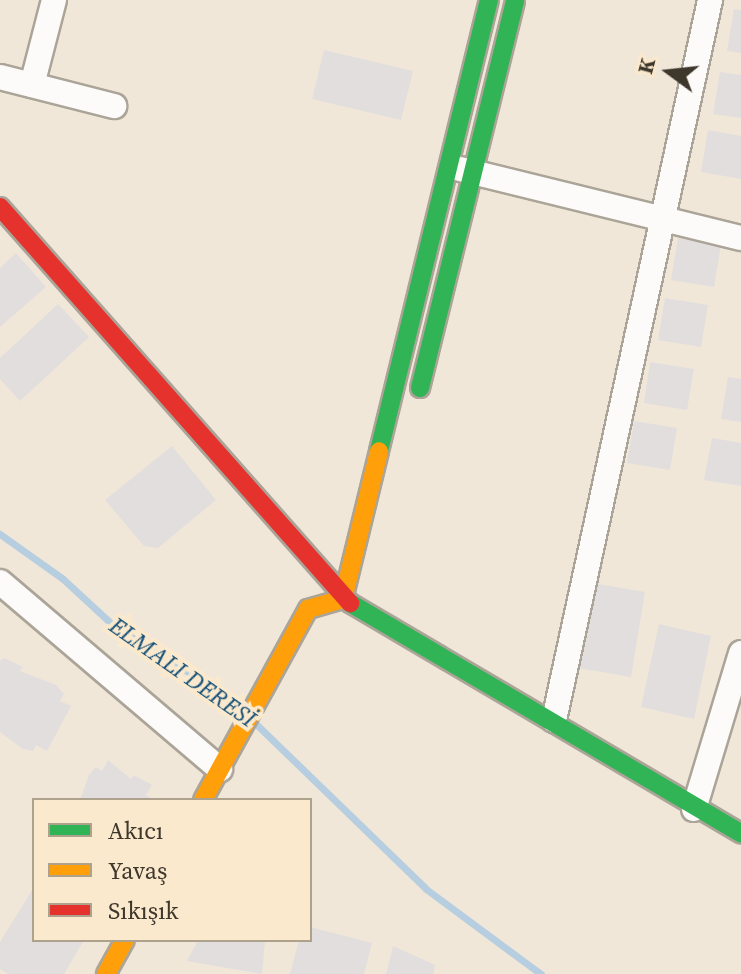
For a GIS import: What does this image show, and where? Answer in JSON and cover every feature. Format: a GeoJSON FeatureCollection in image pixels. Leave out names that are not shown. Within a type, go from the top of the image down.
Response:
{"type":"FeatureCollection","features":[{"type":"Feature","properties":{"kind":"street"},"geometry":{"type":"LineString","coordinates":[[32,85],[54,0]]}},
{"type":"Feature","properties":{"kind":"street"},"geometry":{"type":"LineString","coordinates":[[416,403],[461,169],[489,0]]}},
{"type":"Feature","properties":{"kind":"street"},"geometry":{"type":"LineString","coordinates":[[343,599],[461,169],[515,0]]}},
{"type":"Feature","properties":{"kind":"street"},"geometry":{"type":"LineString","coordinates":[[554,720],[710,0]]}},
{"type":"Feature","properties":{"kind":"street"},"geometry":{"type":"LineString","coordinates":[[0,77],[114,106]]}},
{"type":"Feature","properties":{"kind":"street"},"geometry":{"type":"LineString","coordinates":[[461,169],[741,238]]}},
{"type":"Feature","properties":{"kind":"street"},"geometry":{"type":"LineString","coordinates":[[0,207],[343,599],[362,613],[554,720],[694,809],[741,833]]}},
{"type":"Feature","properties":{"kind":"street"},"geometry":{"type":"LineString","coordinates":[[0,582],[220,769]]}},
{"type":"Feature","properties":{"kind":"street"},"geometry":{"type":"LineString","coordinates":[[362,613],[370,583]]}},
{"type":"Feature","properties":{"kind":"street"},"geometry":{"type":"LineString","coordinates":[[204,798],[266,691],[308,609],[343,599]]}},
{"type":"Feature","properties":{"kind":"street"},"geometry":{"type":"LineString","coordinates":[[694,809],[741,653]]}},
{"type":"Feature","properties":{"kind":"street"},"geometry":{"type":"LineString","coordinates":[[106,974],[124,942]]}},
{"type":"Feature","properties":{"kind":"building"},"geometry":{"type":"Polygon","coordinates":[[[734,9],[741,10],[741,53],[727,51],[734,9]]]}},
{"type":"Feature","properties":{"kind":"building"},"geometry":{"type":"Polygon","coordinates":[[[324,50],[413,71],[401,120],[312,99],[324,50]]]}},
{"type":"Feature","properties":{"kind":"building"},"geometry":{"type":"Polygon","coordinates":[[[720,72],[741,75],[741,118],[713,114],[720,72]]]}},
{"type":"Feature","properties":{"kind":"building"},"geometry":{"type":"Polygon","coordinates":[[[708,130],[741,136],[741,179],[701,172],[708,130]]]}},
{"type":"Feature","properties":{"kind":"building"},"geometry":{"type":"Polygon","coordinates":[[[678,238],[721,245],[714,287],[671,280],[678,238]]]}},
{"type":"Feature","properties":{"kind":"building"},"geometry":{"type":"Polygon","coordinates":[[[16,253],[46,287],[0,327],[0,268],[16,253]]]}},
{"type":"Feature","properties":{"kind":"building"},"geometry":{"type":"Polygon","coordinates":[[[665,298],[708,305],[701,347],[658,340],[665,298]]]}},
{"type":"Feature","properties":{"kind":"building"},"geometry":{"type":"Polygon","coordinates":[[[58,304],[89,337],[20,401],[0,379],[0,358],[58,304]]]}},
{"type":"Feature","properties":{"kind":"building"},"geometry":{"type":"Polygon","coordinates":[[[650,362],[694,369],[687,410],[644,403],[650,362]]]}},
{"type":"Feature","properties":{"kind":"building"},"geometry":{"type":"Polygon","coordinates":[[[728,377],[741,379],[741,422],[721,419],[728,377]]]}},
{"type":"Feature","properties":{"kind":"building"},"geometry":{"type":"Polygon","coordinates":[[[634,421],[677,428],[670,470],[627,463],[634,421]]]}},
{"type":"Feature","properties":{"kind":"building"},"geometry":{"type":"Polygon","coordinates":[[[712,438],[741,443],[741,486],[704,480],[712,438]]]}},
{"type":"Feature","properties":{"kind":"building"},"geometry":{"type":"Polygon","coordinates":[[[172,446],[216,500],[158,548],[144,546],[105,500],[172,446]]]}},
{"type":"Feature","properties":{"kind":"building"},"geometry":{"type":"Polygon","coordinates":[[[592,583],[645,592],[631,677],[578,668],[592,583]]]}},
{"type":"Feature","properties":{"kind":"building"},"geometry":{"type":"Polygon","coordinates":[[[659,624],[711,636],[694,719],[641,707],[659,624]]]}},
{"type":"Feature","properties":{"kind":"building"},"geometry":{"type":"Polygon","coordinates":[[[4,658],[23,667],[20,671],[56,685],[64,694],[60,701],[71,706],[47,751],[36,745],[33,751],[23,749],[0,732],[0,661],[4,658]]]}},
{"type":"Feature","properties":{"kind":"building"},"geometry":{"type":"Polygon","coordinates":[[[108,760],[131,779],[134,775],[152,785],[146,795],[151,798],[81,798],[89,775],[96,767],[102,771],[108,760]]]}},
{"type":"Feature","properties":{"kind":"building"},"geometry":{"type":"Polygon","coordinates":[[[32,890],[32,942],[83,942],[64,974],[8,974],[0,969],[0,942],[32,890]]]}},
{"type":"Feature","properties":{"kind":"building"},"geometry":{"type":"Polygon","coordinates":[[[312,928],[372,943],[364,974],[290,974],[298,942],[312,942],[312,928]]]}},
{"type":"Feature","properties":{"kind":"building"},"geometry":{"type":"Polygon","coordinates":[[[197,942],[265,942],[262,974],[187,961],[197,942]]]}},
{"type":"Feature","properties":{"kind":"building"},"geometry":{"type":"Polygon","coordinates":[[[393,946],[435,965],[433,974],[386,974],[393,946]]]}},
{"type":"Feature","properties":{"kind":"waterway","name":"ELMALI DERESİ"},"geometry":{"type":"LineString","coordinates":[[0,534],[63,579],[115,627],[187,671],[242,713]]}},
{"type":"Feature","properties":{"kind":"waterway","name":"ELMALI DERESİ"},"geometry":{"type":"LineString","coordinates":[[255,723],[426,889],[541,974]]}},
{"type":"Feature","properties":{"kind":"traffic: fast"},"geometry":{"type":"LineString","coordinates":[[379,451],[489,0]]}},
{"type":"Feature","properties":{"kind":"traffic: fast"},"geometry":{"type":"LineString","coordinates":[[420,388],[515,0]]}},
{"type":"Feature","properties":{"kind":"traffic: fast"},"geometry":{"type":"LineString","coordinates":[[350,603],[741,833]]}},
{"type":"Feature","properties":{"kind":"traffic: slow"},"geometry":{"type":"LineString","coordinates":[[204,798],[308,609],[343,599],[379,451]]}},
{"type":"Feature","properties":{"kind":"traffic: slow"},"geometry":{"type":"LineString","coordinates":[[106,974],[124,942]]}},
{"type":"Feature","properties":{"kind":"traffic: jam"},"geometry":{"type":"LineString","coordinates":[[0,207],[350,603]]}}]}
